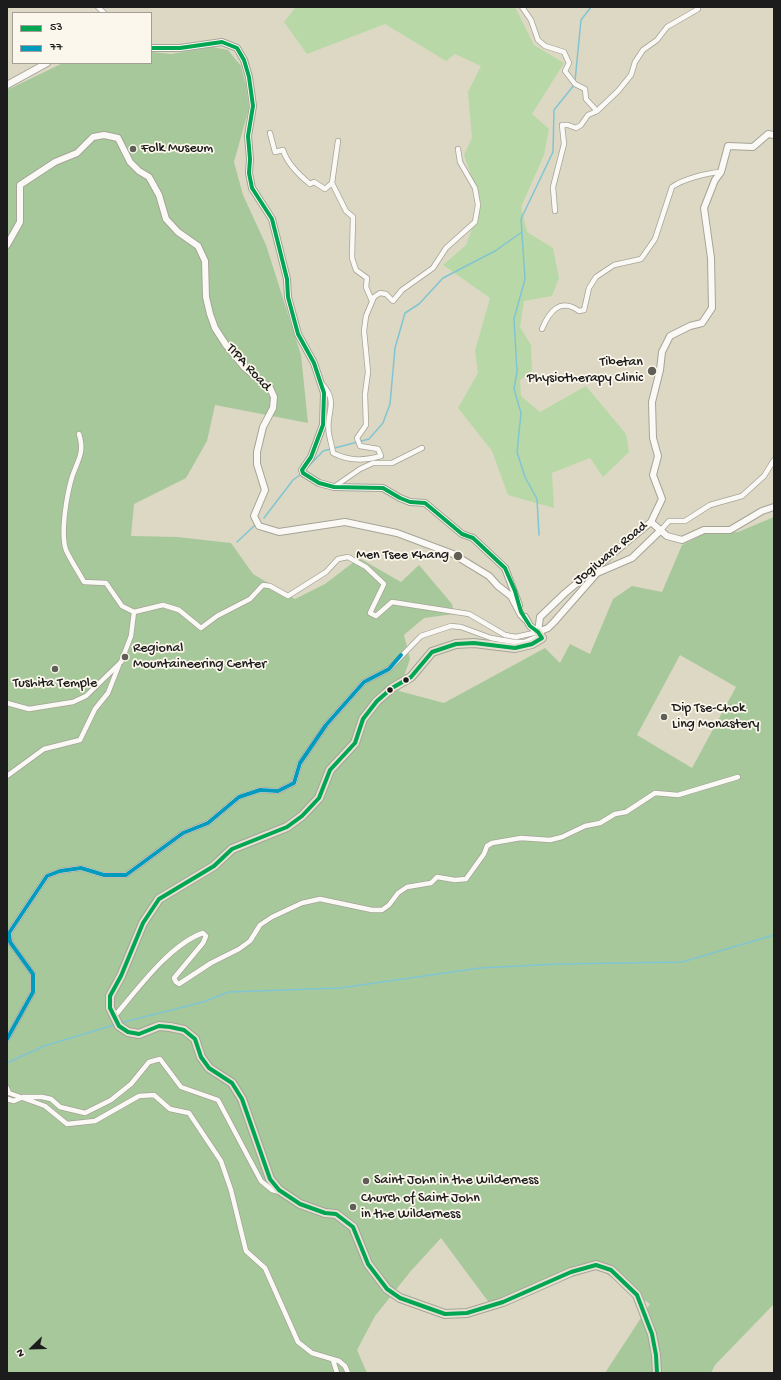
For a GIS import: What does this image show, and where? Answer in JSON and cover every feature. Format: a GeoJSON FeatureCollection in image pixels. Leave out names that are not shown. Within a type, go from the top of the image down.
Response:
{"type":"FeatureCollection","features":[{"type":"Feature","properties":{"kind":"main road"},"geometry":{"type":"LineString","coordinates":[[538,632],[542,638],[539,641],[515,648],[474,643],[456,644],[432,652],[411,677],[392,688],[377,701],[363,718],[355,743],[330,770],[319,798],[302,816],[287,827],[232,849],[214,866],[159,900],[143,923],[121,976],[110,996],[110,1008],[117,1021],[128,1032],[138,1034],[159,1026],[170,1027],[184,1030],[195,1039],[201,1057],[209,1068],[232,1083],[242,1099],[270,1179],[279,1190],[300,1204],[325,1213],[336,1214],[353,1227],[368,1264],[387,1289],[400,1298],[445,1314],[467,1313],[503,1302],[571,1272],[596,1265],[612,1270],[637,1295],[652,1334],[656,1355],[657,1373]]}},
{"type":"Feature","properties":{"kind":"street"},"geometry":{"type":"LineString","coordinates":[[522,7],[531,20],[538,40],[544,46],[564,52],[569,63],[565,71],[575,84],[585,89],[586,99],[597,111]]}},
{"type":"Feature","properties":{"kind":"street"},"geometry":{"type":"LineString","coordinates":[[555,211],[553,187],[564,144],[562,125],[568,125],[576,128],[582,125],[588,115],[597,111],[631,76],[635,62],[643,50],[657,40],[667,27],[698,9]]}},
{"type":"Feature","properties":{"kind":"street"},"geometry":{"type":"LineString","coordinates":[[152,48],[180,48],[222,42],[237,48],[244,60],[249,77],[253,106],[248,136],[250,159],[249,173],[252,188],[272,218],[287,279],[288,297],[298,334],[314,363],[323,385],[329,392],[332,402],[328,434],[332,442],[331,445],[333,453],[346,459],[372,459],[381,456],[378,449],[360,446],[357,438],[366,424],[364,394],[368,372],[364,331],[366,316],[372,301],[380,293],[386,294],[393,301],[402,290],[433,268],[446,248],[475,222],[478,205],[475,188],[460,162],[458,149]]}},
{"type":"Feature","properties":{"kind":"street"},"geometry":{"type":"LineString","coordinates":[[33,72],[39,64]]}},
{"type":"Feature","properties":{"kind":"street"},"geometry":{"type":"LineString","coordinates":[[7,85],[45,64]]}},
{"type":"Feature","properties":{"kind":"street"},"geometry":{"type":"LineString","coordinates":[[270,133],[275,152],[283,150],[290,165],[297,169],[304,179],[310,184],[314,182],[325,189],[332,183]]}},
{"type":"Feature","properties":{"kind":"street","name":"Jogiwara Road"},"geometry":{"type":"LineString","coordinates":[[538,632],[540,617],[570,589],[651,522],[662,499],[653,475],[658,456],[653,438],[652,402],[660,370],[662,352],[670,336],[690,326],[702,323],[712,308],[711,258],[704,208],[715,180],[720,172],[728,146],[753,146],[768,134],[774,135]]}},
{"type":"Feature","properties":{"kind":"street","name":"TIPA Road"},"geometry":{"type":"LineString","coordinates":[[7,245],[20,222],[20,185],[55,162],[77,153],[93,137],[104,135],[118,138],[130,162],[139,171],[149,177],[159,195],[166,219],[178,232],[198,246],[205,261],[206,297],[215,328],[226,345],[245,368],[270,388],[274,398],[273,408],[263,427],[258,452],[258,464],[265,490],[254,516],[259,526],[279,532],[345,522],[397,532],[453,554],[489,576],[498,586],[511,596],[521,615],[526,620]]}},
{"type":"Feature","properties":{"kind":"street"},"geometry":{"type":"LineString","coordinates":[[338,141],[332,183],[346,211],[353,217],[352,258],[356,270],[367,278],[366,287],[372,301]]}},
{"type":"Feature","properties":{"kind":"street"},"geometry":{"type":"LineString","coordinates":[[542,329],[553,310],[562,305],[572,306],[579,311],[584,310],[589,288],[596,277],[614,265],[641,259],[655,239],[672,187],[703,174],[720,172]]}},
{"type":"Feature","properties":{"kind":"street"},"geometry":{"type":"LineString","coordinates":[[323,385],[324,406],[322,425],[312,457],[302,470],[307,476],[319,483],[334,487],[383,488],[410,502],[425,503],[462,534],[473,538],[505,568],[515,591],[521,612],[530,626],[538,632]]}},
{"type":"Feature","properties":{"kind":"street"},"geometry":{"type":"LineString","coordinates":[[79,434],[83,450],[77,463],[66,501],[64,517],[66,548],[84,582],[106,583],[122,606],[134,612],[163,605],[179,610],[201,628],[217,616],[250,599],[263,585],[270,586],[288,596],[326,572],[338,559],[348,557],[366,566],[384,584],[370,612],[376,616],[392,602],[469,614],[505,635],[516,637],[538,632],[548,628],[597,573],[632,558],[669,521],[685,521],[710,505],[742,496],[764,476],[774,460]]}},
{"type":"Feature","properties":{"kind":"street"},"geometry":{"type":"LineString","coordinates":[[334,487],[360,468],[373,463],[392,463],[422,448]]}},
{"type":"Feature","properties":{"kind":"street"},"geometry":{"type":"LineString","coordinates":[[651,522],[667,536],[682,540],[704,530],[730,530],[762,511],[774,507]]}},
{"type":"Feature","properties":{"kind":"street"},"geometry":{"type":"LineString","coordinates":[[7,776],[44,749],[80,740],[95,709],[108,693],[131,636],[134,612]]}},
{"type":"Feature","properties":{"kind":"street"},"geometry":{"type":"LineString","coordinates":[[7,1038],[33,992],[33,974],[10,942],[9,933],[47,876],[60,871],[81,868],[104,875],[126,875],[183,834],[208,823],[240,797],[260,790],[278,791],[294,782],[300,763],[326,725],[364,682],[389,669],[422,636],[451,626],[461,627],[491,638],[514,642],[530,640],[539,636],[538,632]]}},
{"type":"Feature","properties":{"kind":"street"},"geometry":{"type":"LineString","coordinates":[[7,702],[29,709],[72,702],[86,696],[121,662]]}},
{"type":"Feature","properties":{"kind":"street"},"geometry":{"type":"LineString","coordinates":[[117,1021],[137,989],[163,960],[195,935],[203,933],[206,936],[203,943],[174,978],[179,984],[211,963],[239,949],[250,941],[260,925],[282,911],[302,902],[320,900],[372,910],[382,910],[389,905],[398,892],[407,887],[431,883],[437,877],[454,880],[466,879],[484,854],[487,846],[492,843],[521,838],[550,840],[562,837],[585,826],[600,823],[615,814],[626,812],[655,793],[678,795],[738,777]]}},
{"type":"Feature","properties":{"kind":"street"},"geometry":{"type":"LineString","coordinates":[[7,1100],[14,1101],[22,1097],[42,1097],[51,1099],[60,1107],[85,1113],[111,1100],[131,1084],[149,1062],[160,1059],[181,1087],[218,1100],[261,1181],[272,1190],[287,1195]]}},
{"type":"Feature","properties":{"kind":"street"},"geometry":{"type":"LineString","coordinates":[[7,1088],[9,1093],[45,1106],[67,1124],[95,1120],[139,1096],[154,1095],[170,1109],[188,1114],[221,1161],[231,1190],[246,1250],[265,1268],[298,1342],[312,1353],[346,1366],[348,1373]]}},
{"type":"Feature","properties":{"kind":"street"},"geometry":{"type":"LineString","coordinates":[[333,1360],[337,1373]]}},
{"type":"Feature","properties":{"kind":"green space"},"geometry":{"type":"Polygon","coordinates":[[[296,7],[515,7],[534,45],[564,63],[532,114],[549,129],[544,155],[521,207],[527,232],[553,248],[559,278],[552,296],[524,301],[520,327],[531,345],[532,371],[520,380],[521,396],[540,412],[586,386],[626,434],[629,452],[603,477],[590,458],[552,473],[554,508],[508,495],[492,451],[458,408],[478,373],[475,351],[490,298],[443,265],[466,245],[481,204],[464,155],[472,138],[468,92],[481,66],[455,54],[446,61],[385,24],[307,54],[284,22],[296,7]]]}},
{"type":"Feature","properties":{"kind":"green space"},"geometry":{"type":"Polygon","coordinates":[[[212,47],[228,50],[241,66],[246,85],[249,108],[234,162],[243,195],[266,245],[301,355],[308,423],[215,405],[207,441],[186,478],[134,504],[131,536],[177,537],[231,543],[253,574],[295,599],[325,584],[359,558],[401,582],[419,565],[452,604],[454,614],[424,618],[404,635],[410,659],[399,691],[444,703],[545,648],[560,663],[570,644],[590,654],[613,599],[632,586],[662,592],[682,545],[704,534],[738,532],[774,517],[774,1304],[715,1365],[711,1373],[605,1373],[650,1304],[601,1270],[577,1265],[490,1304],[441,1238],[410,1272],[375,1316],[357,1350],[367,1373],[7,1373],[7,90],[61,64],[152,64],[152,52],[171,54],[212,47]],[[680,655],[637,735],[692,768],[736,687],[680,655]]]}},
{"type":"Feature","properties":{"kind":"waterway"},"geometry":{"type":"LineString","coordinates":[[575,81],[581,20],[591,7]]}},
{"type":"Feature","properties":{"kind":"waterway"},"geometry":{"type":"LineString","coordinates":[[539,535],[537,499],[525,477],[517,452],[521,413],[514,389],[517,372],[514,319],[525,279],[521,219],[553,152],[554,110],[574,85]]}},
{"type":"Feature","properties":{"kind":"waterway"},"geometry":{"type":"LineString","coordinates":[[305,470],[323,451],[369,439],[383,423],[390,404],[395,348],[405,313],[419,304],[443,278],[495,251],[522,232]]}},
{"type":"Feature","properties":{"kind":"waterway"},"geometry":{"type":"LineString","coordinates":[[264,518],[293,480],[300,475]]}},
{"type":"Feature","properties":{"kind":"waterway"},"geometry":{"type":"LineString","coordinates":[[237,542],[254,526]]}},
{"type":"Feature","properties":{"kind":"waterway"},"geometry":{"type":"LineString","coordinates":[[120,1023],[203,1002],[229,992],[340,988],[480,968],[557,964],[682,962],[774,935]]}},
{"type":"Feature","properties":{"kind":"waterway"},"geometry":{"type":"LineString","coordinates":[[7,1063],[44,1046],[114,1025]]}},
{"type":"Feature","properties":{"kind":"transit line","name":"53"},"geometry":{"type":"LineString","coordinates":[[152,48],[180,48],[222,42],[237,48],[244,60],[249,77],[253,106],[248,136],[250,159],[249,173],[252,188],[272,219],[287,279],[288,297],[298,334],[314,363],[324,393],[323,425],[311,457],[302,470],[303,473],[319,483],[334,487],[383,488],[410,502],[425,503],[462,534],[473,538],[505,568],[515,591],[521,612],[530,626],[538,632],[542,638],[532,644],[515,648],[474,643],[456,644],[432,652],[411,677],[392,688],[377,701],[363,719],[355,743],[330,770],[319,798],[302,816],[287,827],[232,849],[214,866],[159,899],[143,923],[121,976],[110,996],[110,1008],[119,1026],[128,1032],[139,1034],[159,1026],[170,1027],[184,1030],[195,1039],[201,1057],[209,1068],[232,1083],[242,1099],[270,1179],[279,1190],[300,1204],[325,1213],[336,1214],[353,1227],[368,1264],[387,1289],[400,1298],[445,1314],[467,1313],[503,1302],[571,1272],[596,1265],[611,1270],[637,1295],[652,1334],[656,1355],[657,1373]]}},
{"type":"Feature","properties":{"kind":"transit line","name":"77"},"geometry":{"type":"LineString","coordinates":[[7,1039],[33,992],[33,974],[10,942],[9,933],[47,876],[60,871],[81,868],[104,875],[126,875],[183,833],[208,823],[239,797],[260,790],[278,791],[294,783],[300,763],[326,725],[364,682],[389,669],[401,655]]}},
{"type":"Feature","properties":{"kind":"place","name":"Folk Museum"},"geometry":{"type":"Point","coordinates":[133,149]}},
{"type":"Feature","properties":{"kind":"place","name":"Tibetan Physiotherapy Clinic"},"geometry":{"type":"Point","coordinates":[652,371]}},
{"type":"Feature","properties":{"kind":"place","name":"Men Tsee Khang"},"geometry":{"type":"Point","coordinates":[458,556]}},
{"type":"Feature","properties":{"kind":"place","name":"Regional Mountaineering Center"},"geometry":{"type":"Point","coordinates":[125,657]}},
{"type":"Feature","properties":{"kind":"place","name":"Tushita Temple"},"geometry":{"type":"Point","coordinates":[55,669]}},
{"type":"Feature","properties":{"kind":"place","name":"Dip Tse-Chok Ling Monastery"},"geometry":{"type":"Point","coordinates":[664,717]}},
{"type":"Feature","properties":{"kind":"place","name":"Saint John in the Wilderness"},"geometry":{"type":"Point","coordinates":[366,1181]}},
{"type":"Feature","properties":{"kind":"place","name":"Church of Saint John in the Wilderness"},"geometry":{"type":"Point","coordinates":[353,1207]}}]}
